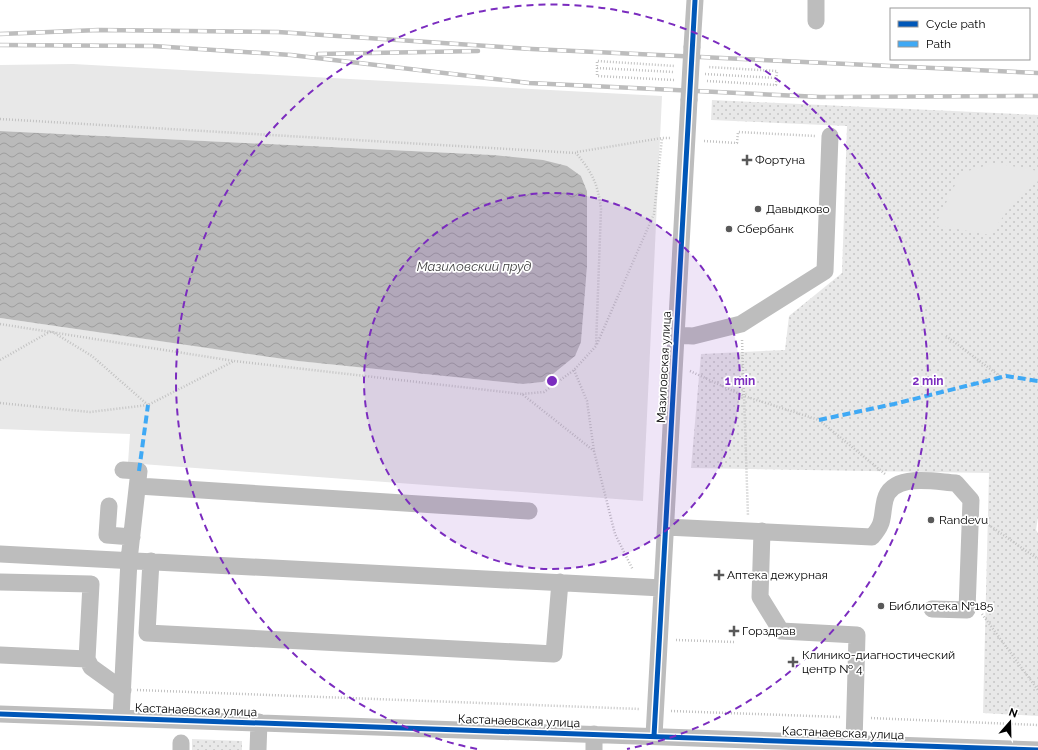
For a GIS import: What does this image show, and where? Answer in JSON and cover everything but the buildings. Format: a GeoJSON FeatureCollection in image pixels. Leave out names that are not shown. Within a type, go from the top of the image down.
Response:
{"type":"FeatureCollection","features":[{"type":"Feature","properties":{"kind":"street","name":"Мазиловская улица"},"geometry":{"type":"LineString","coordinates":[[654,736],[675,335],[695,0]]}},
{"type":"Feature","properties":{"kind":"street"},"geometry":{"type":"LineString","coordinates":[[816,0],[816,21]]}},
{"type":"Feature","properties":{"kind":"street"},"geometry":{"type":"LineString","coordinates":[[675,335],[693,336],[741,324],[825,272],[830,136]]}},
{"type":"Feature","properties":{"kind":"street"},"geometry":{"type":"LineString","coordinates":[[122,718],[129,560],[139,471],[123,470]]}},
{"type":"Feature","properties":{"kind":"street"},"geometry":{"type":"LineString","coordinates":[[666,527],[872,537],[881,527],[885,499],[892,487],[906,481],[956,483],[971,500],[967,610],[932,609]]}},
{"type":"Feature","properties":{"kind":"street"},"geometry":{"type":"LineString","coordinates":[[138,486],[529,511]]}},
{"type":"Feature","properties":{"kind":"street"},"geometry":{"type":"LineString","coordinates":[[109,506],[107,535],[132,537]]}},
{"type":"Feature","properties":{"kind":"street"},"geometry":{"type":"LineString","coordinates":[[755,531],[760,597],[781,631],[857,635],[854,743]]}},
{"type":"Feature","properties":{"kind":"street"},"geometry":{"type":"LineString","coordinates":[[0,554],[560,582],[584,589],[662,588]]}},
{"type":"Feature","properties":{"kind":"street"},"geometry":{"type":"LineString","coordinates":[[151,561],[147,633],[554,654],[560,582]]}},
{"type":"Feature","properties":{"kind":"street"},"geometry":{"type":"LineString","coordinates":[[0,582],[90,584],[87,659],[91,667],[123,690]]}},
{"type":"Feature","properties":{"kind":"street"},"geometry":{"type":"LineString","coordinates":[[0,655],[87,659]]}},
{"type":"Feature","properties":{"kind":"street","name":"Кастанаевская улица"},"geometry":{"type":"LineString","coordinates":[[0,714],[259,722],[594,742],[654,736],[754,745],[854,743],[1031,750]]}},
{"type":"Feature","properties":{"kind":"street"},"geometry":{"type":"LineString","coordinates":[[258,750],[259,722]]}},
{"type":"Feature","properties":{"kind":"path"},"geometry":{"type":"LineString","coordinates":[[674,80],[597,76],[597,61],[675,66]]}},
{"type":"Feature","properties":{"kind":"path"},"geometry":{"type":"LineString","coordinates":[[597,68],[633,70]]}},
{"type":"Feature","properties":{"kind":"path"},"geometry":{"type":"LineString","coordinates":[[707,81],[776,85],[777,71],[708,68]]}},
{"type":"Feature","properties":{"kind":"path"},"geometry":{"type":"LineString","coordinates":[[742,76],[776,78]]}},
{"type":"Feature","properties":{"kind":"path"},"geometry":{"type":"LineString","coordinates":[[0,119],[576,152],[670,138]]}},
{"type":"Feature","properties":{"kind":"path"},"geometry":{"type":"LineString","coordinates":[[704,141],[738,143],[738,132],[830,136]]}},
{"type":"Feature","properties":{"kind":"path"},"geometry":{"type":"LineString","coordinates":[[0,324],[234,361],[522,394],[544,392],[574,370],[596,346],[654,214],[662,138]]}},
{"type":"Feature","properties":{"kind":"path"},"geometry":{"type":"LineString","coordinates":[[576,152],[590,171],[599,191],[602,209],[596,346]]}},
{"type":"Feature","properties":{"kind":"path"},"geometry":{"type":"LineString","coordinates":[[741,324],[744,396],[755,531]]}},
{"type":"Feature","properties":{"kind":"path"},"geometry":{"type":"LineString","coordinates":[[0,360],[51,331]]}},
{"type":"Feature","properties":{"kind":"path"},"geometry":{"type":"LineString","coordinates":[[51,331],[92,356],[148,405]]}},
{"type":"Feature","properties":{"kind":"path"},"geometry":{"type":"LineString","coordinates":[[946,336],[1001,377]]}},
{"type":"Feature","properties":{"kind":"path"},"geometry":{"type":"LineString","coordinates":[[0,403],[90,412],[148,405],[234,361]]}},
{"type":"Feature","properties":{"kind":"path"},"geometry":{"type":"LineString","coordinates":[[574,370],[586,401],[594,451],[615,534],[634,573]]}},
{"type":"Feature","properties":{"kind":"path"},"geometry":{"type":"LineString","coordinates":[[690,371],[744,396],[819,420],[884,471],[892,487]]}},
{"type":"Feature","properties":{"kind":"path"},"geometry":{"type":"LineString","coordinates":[[522,394],[594,451]]}},
{"type":"Feature","properties":{"kind":"path"},"geometry":{"type":"LineString","coordinates":[[985,523],[1038,559]]}},
{"type":"Feature","properties":{"kind":"path"},"geometry":{"type":"LineString","coordinates":[[968,594],[1038,690]]}},
{"type":"Feature","properties":{"kind":"path"},"geometry":{"type":"LineString","coordinates":[[676,640],[734,642]]}},
{"type":"Feature","properties":{"kind":"path"},"geometry":{"type":"LineString","coordinates":[[123,690],[1038,725]]}},
{"type":"Feature","properties":{"kind":"shaded area"},"geometry":{"type":"Polygon","coordinates":[[[73,64],[662,96],[643,501],[128,463],[130,434],[0,429],[0,318],[299,361],[523,384],[543,382],[581,342],[587,267],[587,191],[581,176],[493,155],[0,131],[0,65],[73,64]]]}},
{"type":"Feature","properties":{"kind":"shaded area"},"geometry":{"type":"Polygon","coordinates":[[[712,100],[1038,115],[1038,517],[1036,530],[1038,533],[1038,716],[983,713],[989,473],[691,468],[701,354],[785,350],[789,316],[842,273],[847,126],[711,120],[712,100]]]}},
{"type":"Feature","properties":{"kind":"shaded area"},"geometry":{"type":"Polygon","coordinates":[[[995,163],[1038,171],[1038,181],[1015,200],[990,235],[935,225],[961,173],[995,163]]]}},
{"type":"Feature","properties":{"kind":"shaded area"},"geometry":{"type":"Polygon","coordinates":[[[192,739],[242,741],[242,750],[192,750],[192,739]]]}},
{"type":"Feature","properties":{"kind":"water","name":"Мазиловский пруд"},"geometry":{"type":"Polygon","coordinates":[[[0,131],[493,155],[543,160],[567,166],[581,176],[587,191],[587,267],[581,342],[575,356],[543,382],[523,384],[298,361],[0,318],[0,131]]]}},
{"type":"Feature","properties":{"kind":"railway"},"geometry":{"type":"LineString","coordinates":[[0,34],[99,30],[278,32],[532,49],[1038,73]]}},
{"type":"Feature","properties":{"kind":"railway"},"geometry":{"type":"LineString","coordinates":[[0,45],[153,46],[291,55],[529,83],[821,97],[1038,96]]}},
{"type":"Feature","properties":{"kind":"railway"},"geometry":{"type":"LineString","coordinates":[[318,54],[478,51]]}},
{"type":"Feature","properties":{"kind":"marked path"},"geometry":{"type":"LineString","coordinates":[[819,420],[894,404],[1006,376],[1038,381]]}},
{"type":"Feature","properties":{"kind":"marked path"},"geometry":{"type":"LineString","coordinates":[[139,471],[148,405]]}},
{"type":"Feature","properties":{"kind":"cycle path"},"geometry":{"type":"LineString","coordinates":[[654,736],[695,0]]}},
{"type":"Feature","properties":{"kind":"cycle path"},"geometry":{"type":"LineString","coordinates":[[0,714],[1038,750]]}},
{"type":"Feature","properties":{"kind":"place","name":"Фортуна"},"geometry":{"type":"Point","coordinates":[747,160]}},
{"type":"Feature","properties":{"kind":"place","name":"Давыдково"},"geometry":{"type":"Point","coordinates":[758,209]}},
{"type":"Feature","properties":{"kind":"place","name":"Сбербанк"},"geometry":{"type":"Point","coordinates":[729,229]}},
{"type":"Feature","properties":{"kind":"place","name":"Randevu"},"geometry":{"type":"Point","coordinates":[931,520]}},
{"type":"Feature","properties":{"kind":"place","name":"Аптека дежурная"},"geometry":{"type":"Point","coordinates":[719,575]}},
{"type":"Feature","properties":{"kind":"place","name":"Библиотека №185"},"geometry":{"type":"Point","coordinates":[881,606]}},
{"type":"Feature","properties":{"kind":"place","name":"Горздрав"},"geometry":{"type":"Point","coordinates":[734,631]}},
{"type":"Feature","properties":{"kind":"place","name":"Клинико-диагностический центр № 4"},"geometry":{"type":"Point","coordinates":[793,662]}}]}
